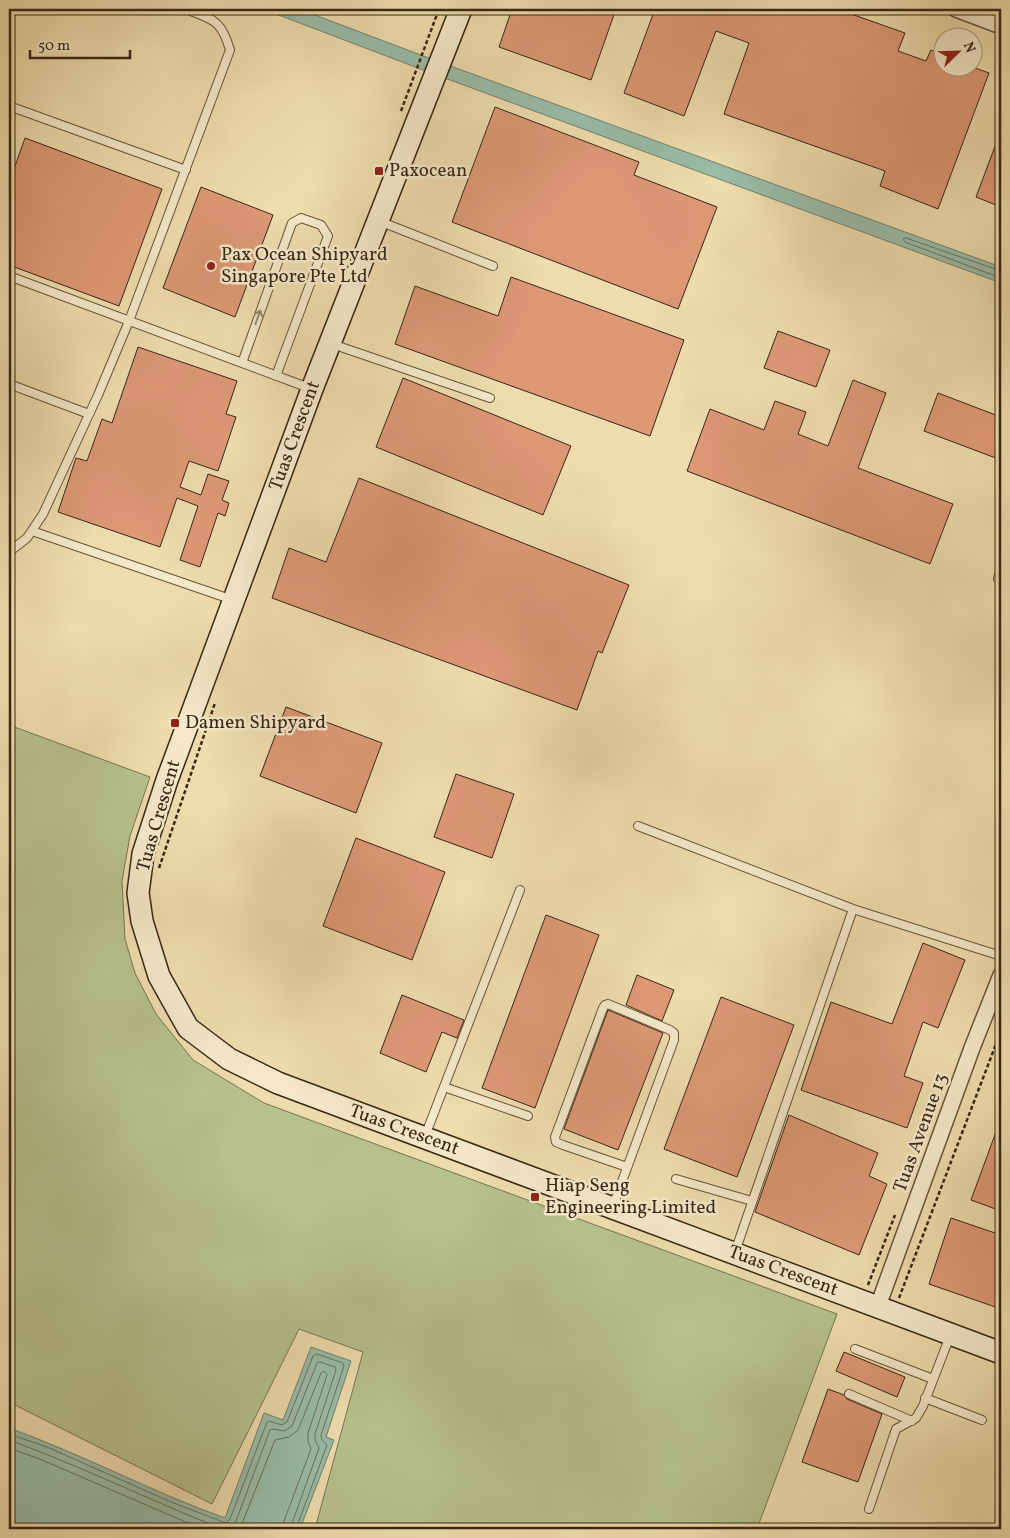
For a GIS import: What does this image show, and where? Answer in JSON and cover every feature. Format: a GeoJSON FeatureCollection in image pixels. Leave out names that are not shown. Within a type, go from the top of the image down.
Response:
{"type":"FeatureCollection","features":[{"type":"Feature","properties":{"kind":"street","name":"Tuas Crescent"},"geometry":{"type":"LineString","coordinates":[[461,9],[312,389],[167,780],[143,854],[138,892],[142,921],[159,976],[188,1028],[229,1058],[278,1083],[620,1212],[735,1253],[881,1299],[951,1334],[1001,1353]]}},
{"type":"Feature","properties":{"kind":"street"},"geometry":{"type":"LineString","coordinates":[[956,9],[1001,26]]}},
{"type":"Feature","properties":{"kind":"street","name":"Tuas Avenue 13"},"geometry":{"type":"LineString","coordinates":[[881,1299],[972,1048],[1001,975]]}},
{"type":"Feature","properties":{"kind":"lane"},"geometry":{"type":"LineString","coordinates":[[9,552],[27,538],[43,514],[89,414],[129,322],[230,50],[224,32],[214,20],[186,9]]}},
{"type":"Feature","properties":{"kind":"lane"},"geometry":{"type":"LineString","coordinates":[[9,106],[186,170]]}},
{"type":"Feature","properties":{"kind":"lane"},"geometry":{"type":"LineString","coordinates":[[242,363],[292,222],[301,218],[321,225],[328,236],[276,376]]}},
{"type":"Feature","properties":{"kind":"lane"},"geometry":{"type":"LineString","coordinates":[[378,220],[493,266]]}},
{"type":"Feature","properties":{"kind":"lane"},"geometry":{"type":"LineString","coordinates":[[9,276],[312,389]]}},
{"type":"Feature","properties":{"kind":"lane"},"geometry":{"type":"LineString","coordinates":[[330,343],[490,398]]}},
{"type":"Feature","properties":{"kind":"lane"},"geometry":{"type":"LineString","coordinates":[[9,384],[89,414]]}},
{"type":"Feature","properties":{"kind":"lane"},"geometry":{"type":"LineString","coordinates":[[32,530],[234,600]]}},
{"type":"Feature","properties":{"kind":"lane"},"geometry":{"type":"LineString","coordinates":[[998,579],[1001,569]]}},
{"type":"Feature","properties":{"kind":"lane"},"geometry":{"type":"LineString","coordinates":[[638,826],[853,909],[1001,956]]}},
{"type":"Feature","properties":{"kind":"lane"},"geometry":{"type":"LineString","coordinates":[[425,1138],[520,890]]}},
{"type":"Feature","properties":{"kind":"lane"},"geometry":{"type":"LineString","coordinates":[[735,1253],[853,909]]}},
{"type":"Feature","properties":{"kind":"lane"},"geometry":{"type":"LineString","coordinates":[[620,1212],[627,1168],[674,1040],[674,1033],[608,1004],[603,1008],[555,1137],[556,1142],[627,1168]]}},
{"type":"Feature","properties":{"kind":"lane"},"geometry":{"type":"LineString","coordinates":[[444,1087],[528,1116]]}},
{"type":"Feature","properties":{"kind":"lane"},"geometry":{"type":"LineString","coordinates":[[676,1179],[752,1201]]}},
{"type":"Feature","properties":{"kind":"lane"},"geometry":{"type":"LineString","coordinates":[[869,1509],[896,1429],[916,1418],[951,1334]]}},
{"type":"Feature","properties":{"kind":"lane"},"geometry":{"type":"LineString","coordinates":[[855,1349],[933,1379]]}},
{"type":"Feature","properties":{"kind":"lane"},"geometry":{"type":"LineString","coordinates":[[849,1394],[912,1420]]}},
{"type":"Feature","properties":{"kind":"lane"},"geometry":{"type":"LineString","coordinates":[[925,1398],[982,1420]]}},
{"type":"Feature","properties":{"kind":"path"},"geometry":{"type":"LineString","coordinates":[[881,1299],[899,1299],[1001,1030]]}},
{"type":"Feature","properties":{"kind":"green space"},"geometry":{"type":"Polygon","coordinates":[[[9,725],[150,777],[130,836],[122,881],[125,939],[135,973],[156,1014],[193,1060],[264,1103],[837,1314],[757,1529],[315,1529],[363,1352],[299,1329],[212,1504],[9,1402],[9,725]]]}},
{"type":"Feature","properties":{"kind":"water"},"geometry":{"type":"Polygon","coordinates":[[[263,9],[299,9],[1001,267],[1001,283],[423,70],[263,9]]]}},
{"type":"Feature","properties":{"kind":"water"},"geometry":{"type":"Polygon","coordinates":[[[311,1347],[351,1361],[326,1437],[334,1440],[300,1529],[9,1529],[9,1428],[225,1518],[264,1413],[283,1420],[311,1347]]]}},
{"type":"Feature","properties":{"kind":"building"},"geometry":{"type":"Polygon","coordinates":[[[512,9],[616,9],[591,80],[499,47],[512,9]]]}},
{"type":"Feature","properties":{"kind":"building"},"geometry":{"type":"Polygon","coordinates":[[[655,9],[837,9],[905,33],[898,51],[926,61],[932,50],[932,78],[982,78],[982,70],[989,73],[938,209],[880,186],[885,171],[724,114],[749,43],[716,31],[684,116],[624,93],[655,9]]]}},
{"type":"Feature","properties":{"kind":"building"},"geometry":{"type":"Polygon","coordinates":[[[495,107],[639,162],[634,175],[717,207],[678,309],[452,222],[495,107]]]}},
{"type":"Feature","properties":{"kind":"building"},"geometry":{"type":"Polygon","coordinates":[[[1001,133],[1001,207],[976,197],[1001,133]]]}},
{"type":"Feature","properties":{"kind":"building"},"geometry":{"type":"Polygon","coordinates":[[[25,138],[162,189],[119,306],[9,265],[9,183],[25,138]]]}},
{"type":"Feature","properties":{"kind":"building"},"geometry":{"type":"Polygon","coordinates":[[[201,187],[273,215],[235,317],[163,288],[201,187]]]}},
{"type":"Feature","properties":{"kind":"building"},"geometry":{"type":"Polygon","coordinates":[[[511,277],[684,340],[650,436],[395,344],[415,286],[498,316],[511,277]]]}},
{"type":"Feature","properties":{"kind":"building"},"geometry":{"type":"Polygon","coordinates":[[[778,331],[830,350],[816,387],[764,368],[778,331]]]}},
{"type":"Feature","properties":{"kind":"building"},"geometry":{"type":"Polygon","coordinates":[[[138,347],[237,381],[226,414],[236,417],[218,471],[189,461],[180,487],[201,495],[208,474],[229,481],[222,500],[229,503],[225,516],[218,513],[200,567],[180,560],[198,506],[177,498],[160,547],[58,512],[76,458],[87,461],[102,419],[112,423],[138,347]]]}},
{"type":"Feature","properties":{"kind":"building"},"geometry":{"type":"Polygon","coordinates":[[[403,378],[571,446],[543,515],[376,447],[403,378]]]}},
{"type":"Feature","properties":{"kind":"building"},"geometry":{"type":"Polygon","coordinates":[[[853,380],[886,393],[858,468],[953,504],[930,564],[687,471],[710,409],[764,430],[775,401],[806,412],[798,434],[828,446],[853,380]]]}},
{"type":"Feature","properties":{"kind":"building"},"geometry":{"type":"Polygon","coordinates":[[[938,393],[1001,417],[1001,460],[924,431],[938,393]]]}},
{"type":"Feature","properties":{"kind":"building"},"geometry":{"type":"Polygon","coordinates":[[[359,478],[629,585],[602,653],[598,651],[577,710],[272,598],[289,548],[326,562],[359,478]]]}},
{"type":"Feature","properties":{"kind":"building"},"geometry":{"type":"Polygon","coordinates":[[[286,707],[382,743],[356,813],[260,776],[286,707]]]}},
{"type":"Feature","properties":{"kind":"building"},"geometry":{"type":"Polygon","coordinates":[[[456,774],[514,794],[492,858],[434,837],[456,774]]]}},
{"type":"Feature","properties":{"kind":"building"},"geometry":{"type":"Polygon","coordinates":[[[356,838],[445,872],[412,960],[323,926],[356,838]]]}},
{"type":"Feature","properties":{"kind":"building"},"geometry":{"type":"Polygon","coordinates":[[[546,915],[599,935],[535,1108],[482,1088],[546,915]]]}},
{"type":"Feature","properties":{"kind":"building"},"geometry":{"type":"Polygon","coordinates":[[[923,943],[965,960],[938,1028],[923,1022],[904,1076],[923,1083],[907,1128],[801,1090],[831,1002],[892,1024],[923,943]]]}},
{"type":"Feature","properties":{"kind":"building"},"geometry":{"type":"Polygon","coordinates":[[[637,975],[674,990],[662,1021],[626,1005],[637,975]]]}},
{"type":"Feature","properties":{"kind":"building"},"geometry":{"type":"Polygon","coordinates":[[[402,995],[464,1020],[457,1038],[442,1032],[426,1072],[380,1053],[402,995]]]}},
{"type":"Feature","properties":{"kind":"building"},"geometry":{"type":"Polygon","coordinates":[[[721,997],[794,1025],[737,1177],[664,1149],[721,997]]]}},
{"type":"Feature","properties":{"kind":"building"},"geometry":{"type":"Polygon","coordinates":[[[608,1010],[663,1033],[618,1150],[564,1129],[608,1010]]]}},
{"type":"Feature","properties":{"kind":"building"},"geometry":{"type":"Polygon","coordinates":[[[789,1115],[878,1153],[869,1176],[887,1184],[859,1255],[755,1212],[789,1115]]]}},
{"type":"Feature","properties":{"kind":"building"},"geometry":{"type":"Polygon","coordinates":[[[1001,1121],[1001,1211],[971,1200],[1001,1121]]]}},
{"type":"Feature","properties":{"kind":"building"},"geometry":{"type":"Polygon","coordinates":[[[951,1218],[1001,1235],[1001,1309],[929,1284],[951,1218]]]}},
{"type":"Feature","properties":{"kind":"building"},"geometry":{"type":"Polygon","coordinates":[[[844,1352],[905,1377],[897,1397],[836,1371],[844,1352]]]}},
{"type":"Feature","properties":{"kind":"building"},"geometry":{"type":"Polygon","coordinates":[[[828,1389],[882,1414],[858,1482],[802,1462],[828,1389]]]}},
{"type":"Feature","properties":{"kind":"place","name":"Paxocean"},"geometry":{"type":"Point","coordinates":[379,171]}},
{"type":"Feature","properties":{"kind":"place","name":"Pax Ocean Shipyard Singapore Pte Ltd"},"geometry":{"type":"Point","coordinates":[211,266]}},
{"type":"Feature","properties":{"kind":"place","name":"Damen Shipyard"},"geometry":{"type":"Point","coordinates":[175,723]}},
{"type":"Feature","properties":{"kind":"place","name":"Hiap Seng Engineering Limited"},"geometry":{"type":"Point","coordinates":[535,1197]}}]}
